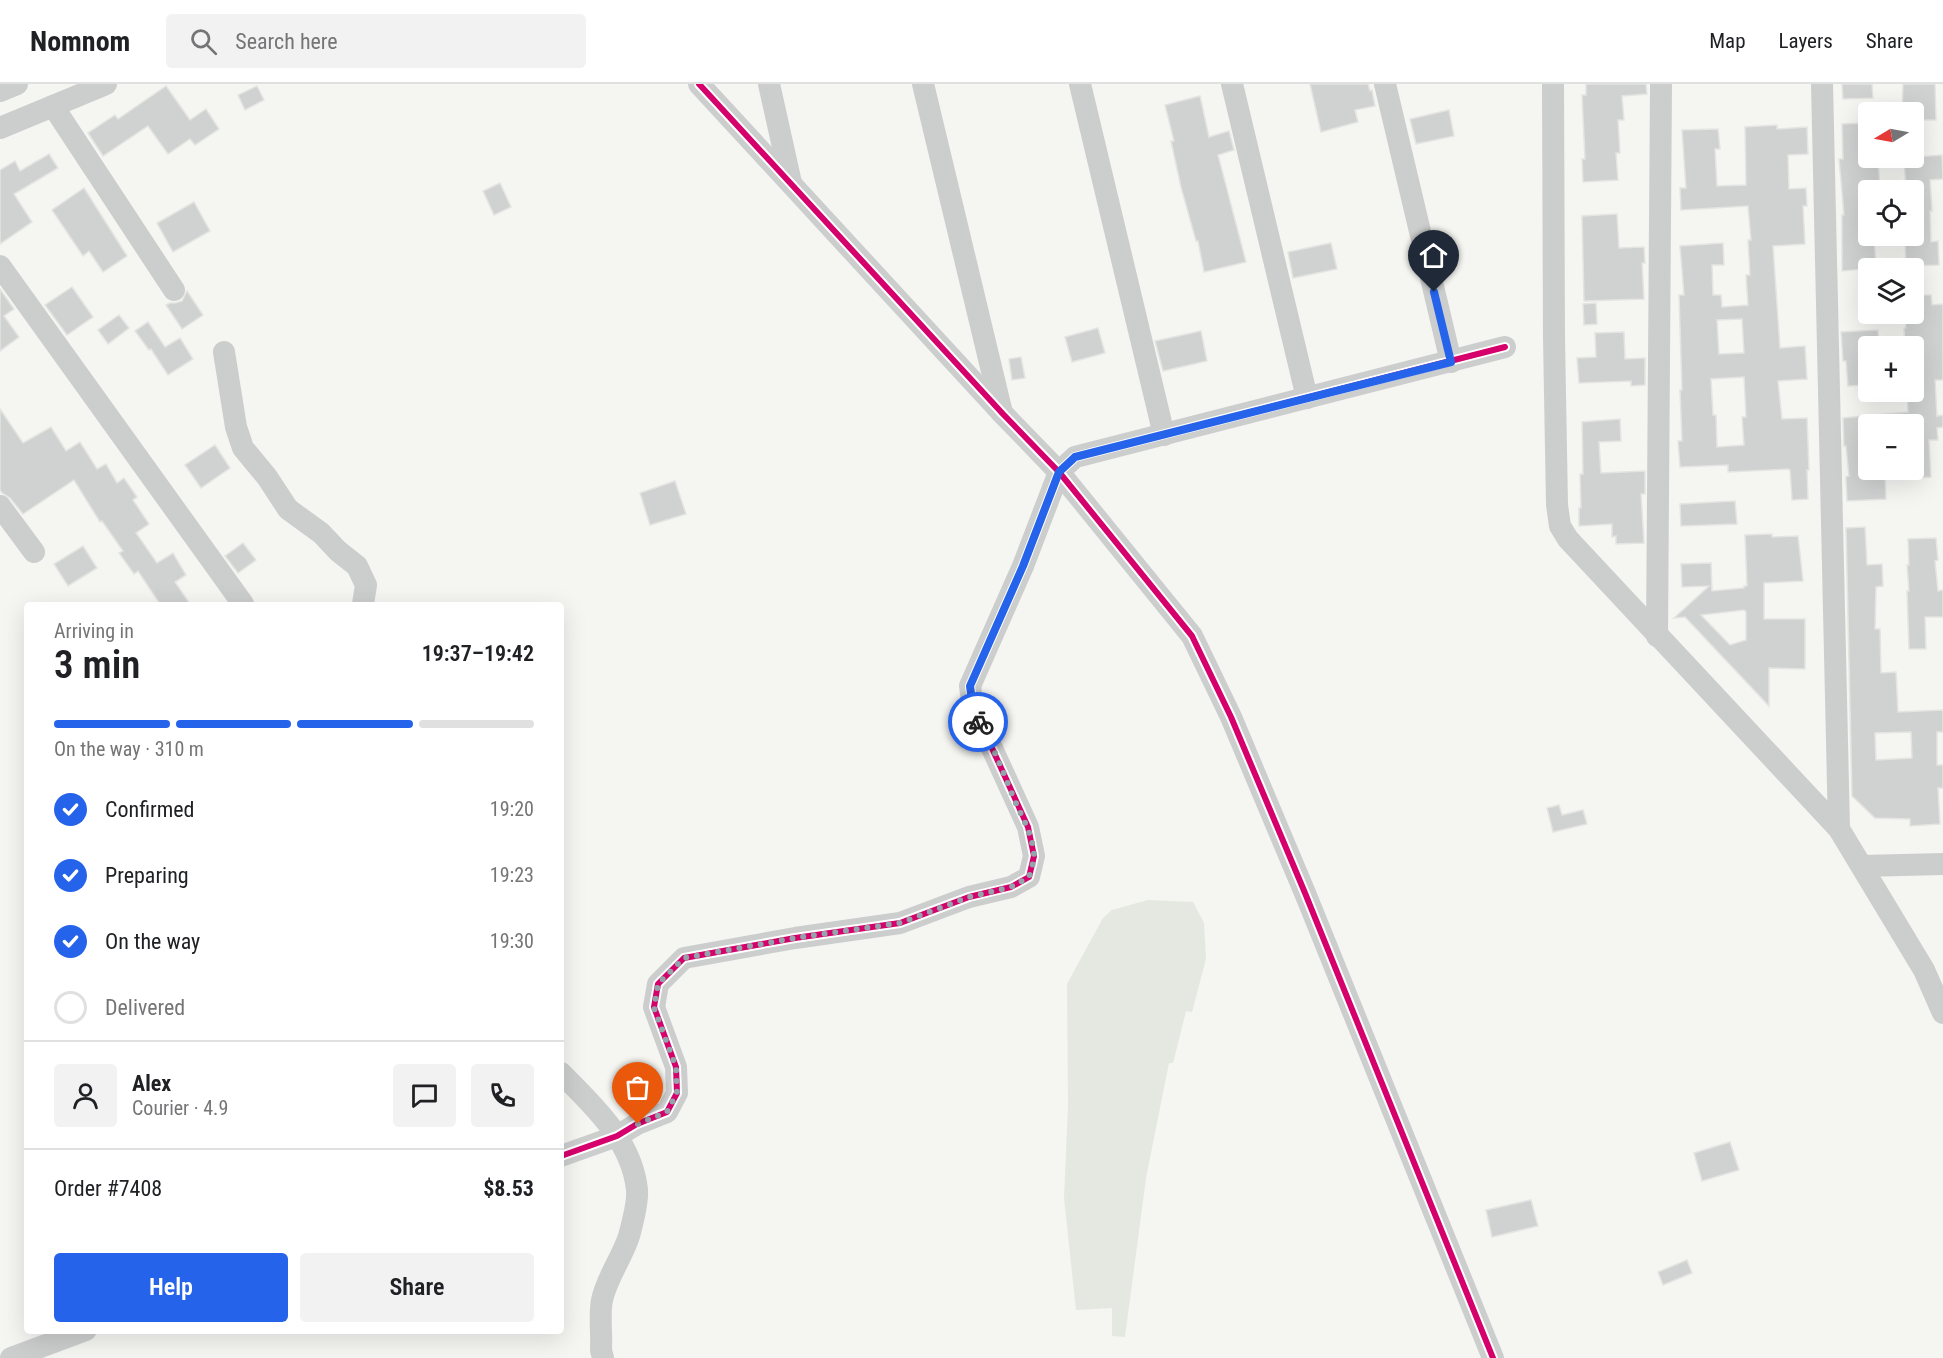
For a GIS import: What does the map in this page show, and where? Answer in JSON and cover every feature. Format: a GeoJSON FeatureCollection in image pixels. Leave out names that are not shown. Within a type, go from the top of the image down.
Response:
{"type":"FeatureCollection","features":[{"type":"Feature","properties":{"kind":"street"},"geometry":{"type":"LineString","coordinates":[[0,91],[17,84]]}},
{"type":"Feature","properties":{"kind":"street"},"geometry":{"type":"LineString","coordinates":[[0,128],[106,84]]}},
{"type":"Feature","properties":{"kind":"street"},"geometry":{"type":"LineString","coordinates":[[699,84],[1059,472],[1192,636],[1231,717],[1296,871],[1492,1358]]}},
{"type":"Feature","properties":{"kind":"street"},"geometry":{"type":"LineString","coordinates":[[769,84],[792,185]]}},
{"type":"Feature","properties":{"kind":"street"},"geometry":{"type":"LineString","coordinates":[[922,84],[1003,414]]}},
{"type":"Feature","properties":{"kind":"street"},"geometry":{"type":"LineString","coordinates":[[1080,84],[1164,435]]}},
{"type":"Feature","properties":{"kind":"street"},"geometry":{"type":"LineString","coordinates":[[1232,84],[1307,398]]}},
{"type":"Feature","properties":{"kind":"street"},"geometry":{"type":"LineString","coordinates":[[1385,84],[1451,362]]}},
{"type":"Feature","properties":{"kind":"street"},"geometry":{"type":"LineString","coordinates":[[1553,84],[1554,350],[1557,505],[1560,526],[1568,539],[1657,636],[1839,829],[1924,970],[1943,1013]]}},
{"type":"Feature","properties":{"kind":"street"},"geometry":{"type":"LineString","coordinates":[[1657,636],[1661,84]]}},
{"type":"Feature","properties":{"kind":"street"},"geometry":{"type":"LineString","coordinates":[[1822,84],[1839,829]]}},
{"type":"Feature","properties":{"kind":"street"},"geometry":{"type":"LineString","coordinates":[[53,106],[174,290]]}},
{"type":"Feature","properties":{"kind":"street"},"geometry":{"type":"LineString","coordinates":[[0,266],[242,602]]}},
{"type":"Feature","properties":{"kind":"street"},"geometry":{"type":"LineString","coordinates":[[564,1155],[617,1136],[667,1112],[677,1093],[676,1067],[654,1008],[658,984],[684,958],[795,938],[900,923],[969,897],[1011,887],[1029,877],[1034,856],[1028,827],[986,735],[974,716],[970,686],[1023,566],[1059,472],[1075,457],[1505,347]]}},
{"type":"Feature","properties":{"kind":"street"},"geometry":{"type":"LineString","coordinates":[[224,352],[236,427],[243,448],[267,477],[288,509],[321,533],[357,566],[366,585],[363,602]]}},
{"type":"Feature","properties":{"kind":"street"},"geometry":{"type":"LineString","coordinates":[[0,506],[34,552]]}},
{"type":"Feature","properties":{"kind":"street"},"geometry":{"type":"LineString","coordinates":[[1862,866],[1943,864]]}},
{"type":"Feature","properties":{"kind":"street"},"geometry":{"type":"LineString","coordinates":[[564,1076],[600,1113],[617,1136],[630,1159],[637,1192],[628,1237],[612,1271],[602,1300],[601,1350],[603,1358]]}},
{"type":"Feature","properties":{"kind":"street"},"geometry":{"type":"LineString","coordinates":[[11,1358],[75,1334]]}},
{"type":"Feature","properties":{"kind":"shaded area"},"geometry":{"type":"Polygon","coordinates":[[[1148,900],[1193,902],[1204,923],[1206,959],[1192,1012],[1186,1011],[1173,1063],[1169,1063],[1146,1178],[1125,1337],[1112,1336],[1112,1308],[1076,1310],[1064,1198],[1068,1106],[1067,984],[1103,918],[1112,910],[1148,900]]]}},
{"type":"Feature","properties":{"kind":"building"},"geometry":{"type":"Polygon","coordinates":[[[1310,84],[1368,84],[1370,91],[1372,90],[1375,106],[1355,110],[1358,122],[1321,132],[1310,84]]]}},
{"type":"Feature","properties":{"kind":"building"},"geometry":{"type":"Polygon","coordinates":[[[1586,84],[1646,84],[1647,94],[1622,96],[1624,120],[1618,120],[1620,153],[1616,153],[1618,180],[1583,182],[1582,159],[1585,159],[1582,95],[1586,95],[1586,84]]]}},
{"type":"Feature","properties":{"kind":"building"},"geometry":{"type":"Polygon","coordinates":[[[1842,84],[1872,84],[1873,98],[1843,99],[1842,84]]]}},
{"type":"Feature","properties":{"kind":"building"},"geometry":{"type":"Polygon","coordinates":[[[1903,84],[1935,84],[1936,120],[1924,120],[1924,102],[1902,102],[1903,84]]]}},
{"type":"Feature","properties":{"kind":"building"},"geometry":{"type":"Polygon","coordinates":[[[166,86],[190,120],[206,109],[219,129],[195,145],[190,139],[168,154],[148,126],[103,156],[88,133],[115,115],[118,119],[166,86]]]}},
{"type":"Feature","properties":{"kind":"building"},"geometry":{"type":"Polygon","coordinates":[[[257,86],[264,100],[245,110],[238,95],[257,86]]]}},
{"type":"Feature","properties":{"kind":"building"},"geometry":{"type":"Polygon","coordinates":[[[1200,96],[1209,137],[1229,131],[1234,150],[1218,155],[1246,262],[1204,272],[1198,241],[1196,241],[1181,187],[1171,141],[1174,141],[1165,105],[1200,96]]]}},
{"type":"Feature","properties":{"kind":"building"},"geometry":{"type":"Polygon","coordinates":[[[1449,110],[1454,136],[1416,144],[1410,119],[1449,110]]]}},
{"type":"Feature","properties":{"kind":"building"},"geometry":{"type":"Polygon","coordinates":[[[1858,123],[1858,168],[1879,168],[1879,180],[1858,180],[1858,246],[1875,246],[1875,258],[1858,258],[1858,270],[1842,271],[1842,215],[1844,215],[1839,159],[1843,159],[1842,124],[1858,123]]]}},
{"type":"Feature","properties":{"kind":"building"},"geometry":{"type":"Polygon","coordinates":[[[1777,125],[1777,129],[1807,127],[1808,154],[1788,155],[1789,189],[1806,188],[1807,206],[1803,206],[1805,244],[1773,246],[1780,348],[1805,346],[1807,379],[1778,381],[1782,419],[1807,418],[1808,499],[1792,500],[1790,470],[1788,469],[1728,472],[1728,465],[1680,467],[1678,441],[1682,441],[1680,390],[1682,390],[1679,295],[1684,295],[1680,246],[1723,243],[1724,265],[1712,265],[1713,295],[1721,295],[1722,307],[1748,305],[1746,275],[1750,275],[1748,240],[1751,240],[1748,206],[1681,210],[1680,188],[1686,188],[1682,130],[1718,129],[1720,149],[1715,149],[1717,186],[1746,185],[1745,127],[1777,125]],[[1742,319],[1717,320],[1719,354],[1744,353],[1742,319]],[[1744,377],[1711,379],[1713,415],[1716,415],[1717,447],[1744,445],[1742,417],[1746,417],[1744,377]]]}},
{"type":"Feature","properties":{"kind":"building"},"geometry":{"type":"Polygon","coordinates":[[[49,154],[58,168],[14,194],[32,222],[0,244],[0,170],[15,161],[20,171],[49,154]]]}},
{"type":"Feature","properties":{"kind":"building"},"geometry":{"type":"Polygon","coordinates":[[[1942,155],[1943,179],[1930,180],[1931,242],[1938,241],[1939,265],[1924,265],[1924,258],[1906,258],[1905,246],[1924,246],[1924,180],[1905,180],[1905,168],[1924,168],[1924,156],[1942,155]]]}},
{"type":"Feature","properties":{"kind":"building"},"geometry":{"type":"Polygon","coordinates":[[[500,183],[511,207],[494,215],[483,191],[500,183]]]}},
{"type":"Feature","properties":{"kind":"building"},"geometry":{"type":"Polygon","coordinates":[[[84,188],[127,256],[103,272],[89,251],[83,256],[52,210],[84,188]]]}},
{"type":"Feature","properties":{"kind":"building"},"geometry":{"type":"Polygon","coordinates":[[[194,202],[210,231],[173,252],[157,223],[194,202]]]}},
{"type":"Feature","properties":{"kind":"building"},"geometry":{"type":"Polygon","coordinates":[[[1617,214],[1619,248],[1644,247],[1645,263],[1642,263],[1644,299],[1584,301],[1582,216],[1617,214]]]}},
{"type":"Feature","properties":{"kind":"building"},"geometry":{"type":"Polygon","coordinates":[[[1331,243],[1337,269],[1293,278],[1288,252],[1331,243]]]}},
{"type":"Feature","properties":{"kind":"building"},"geometry":{"type":"Polygon","coordinates":[[[72,287],[93,317],[67,335],[45,305],[72,287]]]}},
{"type":"Feature","properties":{"kind":"building"},"geometry":{"type":"Polygon","coordinates":[[[0,289],[14,309],[4,316],[19,337],[0,351],[0,289]]]}},
{"type":"Feature","properties":{"kind":"building"},"geometry":{"type":"Polygon","coordinates":[[[187,291],[203,315],[182,329],[166,305],[182,301],[187,291]]]}},
{"type":"Feature","properties":{"kind":"building"},"geometry":{"type":"Polygon","coordinates":[[[1924,295],[1931,295],[1932,305],[1943,304],[1943,380],[1935,380],[1937,416],[1943,415],[1943,427],[1937,428],[1938,440],[1929,440],[1931,477],[1924,477],[1924,414],[1886,414],[1908,412],[1908,402],[1924,402],[1924,336],[1904,336],[1904,328],[1906,328],[1906,324],[1924,324],[1924,295]]]}},
{"type":"Feature","properties":{"kind":"building"},"geometry":{"type":"Polygon","coordinates":[[[1596,303],[1597,324],[1584,325],[1583,304],[1596,303]]]}},
{"type":"Feature","properties":{"kind":"building"},"geometry":{"type":"Polygon","coordinates":[[[119,315],[129,328],[108,344],[98,330],[119,315]]]}},
{"type":"Feature","properties":{"kind":"building"},"geometry":{"type":"Polygon","coordinates":[[[148,322],[165,347],[180,338],[193,359],[168,375],[151,349],[149,350],[135,331],[148,322]]]}},
{"type":"Feature","properties":{"kind":"building"},"geometry":{"type":"Polygon","coordinates":[[[1098,328],[1105,353],[1072,362],[1065,337],[1098,328]]]}},
{"type":"Feature","properties":{"kind":"building"},"geometry":{"type":"Polygon","coordinates":[[[1878,330],[1878,336],[1858,336],[1858,386],[1848,386],[1841,332],[1878,330]]]}},
{"type":"Feature","properties":{"kind":"building"},"geometry":{"type":"Polygon","coordinates":[[[1201,331],[1207,361],[1163,371],[1155,341],[1201,331]]]}},
{"type":"Feature","properties":{"kind":"building"},"geometry":{"type":"Polygon","coordinates":[[[1624,332],[1625,359],[1645,358],[1645,385],[1631,386],[1631,381],[1579,383],[1577,358],[1596,357],[1595,333],[1624,332]]]}},
{"type":"Feature","properties":{"kind":"building"},"geometry":{"type":"Polygon","coordinates":[[[1021,357],[1025,378],[1012,380],[1009,359],[1021,357]]]}},
{"type":"Feature","properties":{"kind":"building"},"geometry":{"type":"Polygon","coordinates":[[[0,409],[23,443],[51,427],[66,451],[80,442],[97,469],[106,464],[117,483],[124,478],[137,497],[133,500],[149,524],[136,533],[157,563],[173,553],[186,575],[175,582],[189,602],[159,602],[138,571],[134,574],[119,553],[123,551],[102,521],[100,522],[74,480],[23,514],[0,490],[0,409]]]}},
{"type":"Feature","properties":{"kind":"building"},"geometry":{"type":"Polygon","coordinates":[[[1858,417],[1858,480],[1885,480],[1886,499],[1847,501],[1846,477],[1849,476],[1846,446],[1844,446],[1843,418],[1858,417]]]}},
{"type":"Feature","properties":{"kind":"building"},"geometry":{"type":"Polygon","coordinates":[[[1620,419],[1621,441],[1599,442],[1601,473],[1645,471],[1645,494],[1641,494],[1644,543],[1616,544],[1616,536],[1612,537],[1612,524],[1579,526],[1580,474],[1583,474],[1582,422],[1620,419]]]}},
{"type":"Feature","properties":{"kind":"building"},"geometry":{"type":"Polygon","coordinates":[[[215,445],[230,468],[201,488],[185,465],[215,445]]]}},
{"type":"Feature","properties":{"kind":"building"},"geometry":{"type":"Polygon","coordinates":[[[675,481],[686,514],[650,525],[640,493],[675,481]]]}},
{"type":"Feature","properties":{"kind":"building"},"geometry":{"type":"Polygon","coordinates":[[[1735,501],[1737,524],[1681,526],[1680,504],[1735,501]]]}},
{"type":"Feature","properties":{"kind":"building"},"geometry":{"type":"Polygon","coordinates":[[[1865,527],[1867,565],[1882,564],[1883,586],[1876,587],[1875,629],[1880,629],[1881,673],[1896,672],[1898,712],[1943,710],[1943,732],[1937,732],[1937,765],[1943,765],[1943,788],[1938,788],[1940,824],[1910,826],[1910,819],[1875,818],[1852,796],[1846,528],[1865,527]],[[1911,732],[1875,733],[1876,760],[1912,758],[1911,732]]]}},
{"type":"Feature","properties":{"kind":"building"},"geometry":{"type":"Polygon","coordinates":[[[1745,535],[1798,536],[1803,581],[1764,583],[1764,619],[1805,619],[1805,669],[1769,668],[1769,706],[1685,617],[1674,618],[1709,586],[1682,587],[1681,564],[1711,563],[1712,591],[1747,586],[1745,535]],[[1744,610],[1701,615],[1730,645],[1746,640],[1746,612],[1744,610]]]}},
{"type":"Feature","properties":{"kind":"building"},"geometry":{"type":"Polygon","coordinates":[[[1936,538],[1938,560],[1935,561],[1938,591],[1943,590],[1943,617],[1925,617],[1926,649],[1909,649],[1908,539],[1936,538]]]}},
{"type":"Feature","properties":{"kind":"building"},"geometry":{"type":"Polygon","coordinates":[[[243,543],[256,560],[238,573],[225,556],[243,543]]]}},
{"type":"Feature","properties":{"kind":"building"},"geometry":{"type":"Polygon","coordinates":[[[83,546],[97,568],[68,586],[54,564],[83,546]]]}},
{"type":"Feature","properties":{"kind":"building"},"geometry":{"type":"Polygon","coordinates":[[[1559,805],[1562,815],[1583,810],[1587,824],[1553,832],[1547,808],[1559,805]]]}},
{"type":"Feature","properties":{"kind":"building"},"geometry":{"type":"Polygon","coordinates":[[[1730,1142],[1739,1170],[1702,1181],[1694,1153],[1730,1142]]]}},
{"type":"Feature","properties":{"kind":"building"},"geometry":{"type":"Polygon","coordinates":[[[1531,1200],[1538,1226],[1492,1237],[1486,1210],[1531,1200]]]}},
{"type":"Feature","properties":{"kind":"building"},"geometry":{"type":"Polygon","coordinates":[[[1687,1260],[1692,1273],[1663,1285],[1658,1272],[1687,1260]]]}},
{"type":"Feature","properties":{"kind":"cycle path"},"geometry":{"type":"LineString","coordinates":[[699,84],[1059,472],[1192,636],[1231,717],[1305,893],[1493,1358]]}},
{"type":"Feature","properties":{"kind":"cycle path"},"geometry":{"type":"LineString","coordinates":[[564,1155],[617,1136],[637,1124],[667,1112],[677,1093],[676,1067],[654,1007],[658,984],[684,958],[795,938],[900,923],[969,897],[1011,887],[1029,877],[1034,856],[1028,827],[986,735],[974,716],[970,686],[1023,566],[1059,472],[1075,457],[1505,347]]}},
{"type":"Feature","properties":{"kind":"way so far"},"geometry":{"type":"LineString","coordinates":[[638,1124],[667,1112],[677,1093],[676,1067],[654,1008],[658,984],[684,958],[795,938],[900,923],[969,897],[1011,887],[1029,877],[1034,856],[1028,827],[1000,762],[978,722]]}},
{"type":"Feature","properties":{"kind":"route"},"geometry":{"type":"LineString","coordinates":[[978,722],[974,716],[970,686],[1023,566],[1059,472],[1075,457],[1451,362],[1434,292]]}}]}
